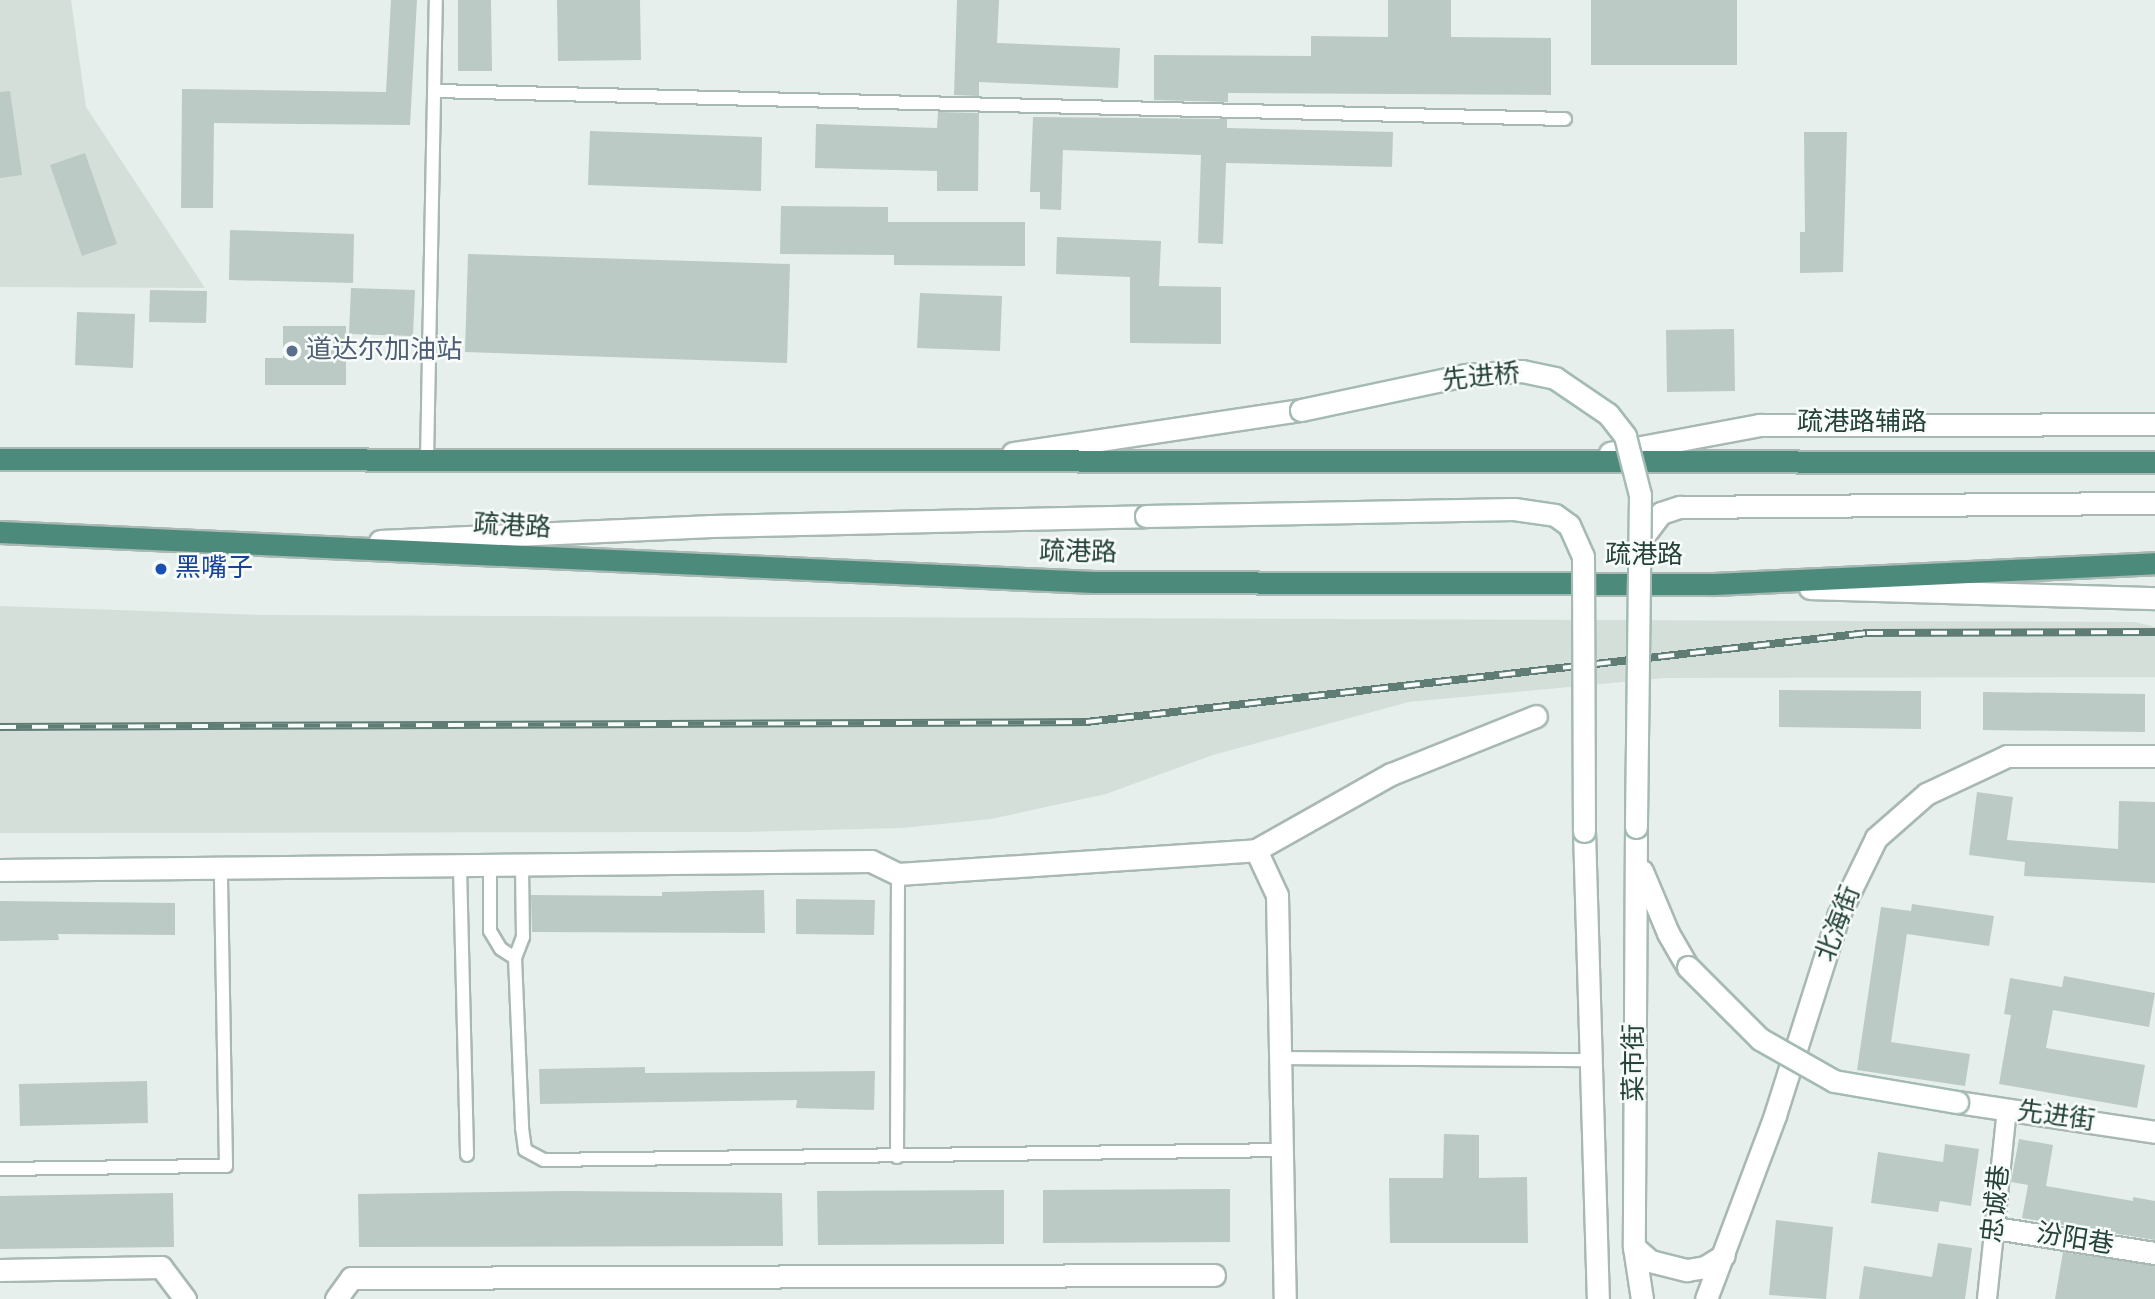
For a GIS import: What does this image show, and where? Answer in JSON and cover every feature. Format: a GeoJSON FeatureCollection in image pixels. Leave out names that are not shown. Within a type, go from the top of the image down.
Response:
{"type":"FeatureCollection","features":[{"type":"Feature","properties":{"kind":"highway"},"geometry":{"type":"LineString","coordinates":[[0,458],[2155,462]]}},
{"type":"Feature","properties":{"kind":"highway","name":"疏港路"},"geometry":{"type":"LineString","coordinates":[[0,532],[1094,582],[1714,584],[2155,563]]}},
{"type":"Feature","properties":{"kind":"street","name":"先进桥"},"geometry":{"type":"LineString","coordinates":[[957,460],[1301,410],[1495,371],[1522,371],[1555,378],[1608,414],[1625,436],[1640,495],[1636,827]]}},
{"type":"Feature","properties":{"kind":"street","name":"疏港路辅路"},"geometry":{"type":"LineString","coordinates":[[1572,461],[1759,425],[2155,424]]}},
{"type":"Feature","properties":{"kind":"street"},"geometry":{"type":"LineString","coordinates":[[1639,541],[1661,513],[1679,507],[2155,503]]}},
{"type":"Feature","properties":{"kind":"street","name":"菜市街"},"geometry":{"type":"LineString","coordinates":[[308,545],[712,526],[1514,509],[1555,515],[1569,526],[1583,556],[1584,831],[1598,1299]]}},
{"type":"Feature","properties":{"kind":"street"},"geometry":{"type":"LineString","coordinates":[[1714,584],[2155,598]]}},
{"type":"Feature","properties":{"kind":"street"},"geometry":{"type":"LineString","coordinates":[[0,870],[522,867],[871,861],[898,874],[1256,850],[1391,774],[1536,716]]}},
{"type":"Feature","properties":{"kind":"street","name":"北海街"},"geometry":{"type":"LineString","coordinates":[[1706,1299],[1775,1115],[1838,916],[1876,838],[1926,794],[2007,756],[2155,756]]}},
{"type":"Feature","properties":{"kind":"street","name":"菜市街"},"geometry":{"type":"LineString","coordinates":[[1636,827],[1634,1247],[1642,1299]]}},
{"type":"Feature","properties":{"kind":"street"},"geometry":{"type":"LineString","coordinates":[[1256,850],[1277,895],[1285,1150],[1286,1299]]}},
{"type":"Feature","properties":{"kind":"street","name":"先进街"},"geometry":{"type":"LineString","coordinates":[[1636,851],[1649,895],[1688,967],[1760,1039],[1834,1081],[2155,1132]]}},
{"type":"Feature","properties":{"kind":"street","name":"忠诚巷"},"geometry":{"type":"LineString","coordinates":[[1987,1299],[2007,1110]]}},
{"type":"Feature","properties":{"kind":"street","name":"汾阳巷"},"geometry":{"type":"LineString","coordinates":[[1995,1228],[2155,1253]]}},
{"type":"Feature","properties":{"kind":"street"},"geometry":{"type":"LineString","coordinates":[[1634,1247],[1650,1261],[1687,1270],[1704,1267],[1724,1255]]}},
{"type":"Feature","properties":{"kind":"street"},"geometry":{"type":"LineString","coordinates":[[0,1270],[160,1267],[185,1299]]}},
{"type":"Feature","properties":{"kind":"street"},"geometry":{"type":"LineString","coordinates":[[336,1299],[351,1278],[1214,1275]]}},
{"type":"Feature","properties":{"kind":"lane"},"geometry":{"type":"LineString","coordinates":[[427,460],[436,0]]}},
{"type":"Feature","properties":{"kind":"lane"},"geometry":{"type":"LineString","coordinates":[[435,91],[1565,119]]}},
{"type":"Feature","properties":{"kind":"lane"},"geometry":{"type":"LineString","coordinates":[[460,867],[467,1155]]}},
{"type":"Feature","properties":{"kind":"lane"},"geometry":{"type":"LineString","coordinates":[[490,867],[490,930],[501,949],[515,958]]}},
{"type":"Feature","properties":{"kind":"lane"},"geometry":{"type":"LineString","coordinates":[[522,867],[523,937],[515,958],[525,1150],[558,1163],[1285,1150]]}},
{"type":"Feature","properties":{"kind":"lane"},"geometry":{"type":"LineString","coordinates":[[0,1169],[226,1166],[221,869]]}},
{"type":"Feature","properties":{"kind":"lane"},"geometry":{"type":"LineString","coordinates":[[897,1157],[898,874]]}},
{"type":"Feature","properties":{"kind":"lane"},"geometry":{"type":"LineString","coordinates":[[1282,1058],[1590,1060]]}},
{"type":"Feature","properties":{"kind":"shaded area"},"geometry":{"type":"Polygon","coordinates":[[[0,0],[71,0],[86,107],[205,288],[0,287],[0,0]]]}},
{"type":"Feature","properties":{"kind":"shaded area"},"geometry":{"type":"Polygon","coordinates":[[[0,606],[265,615],[2135,622],[2155,627],[2155,677],[1665,678],[1409,702],[1213,755],[1106,794],[991,819],[902,828],[747,832],[0,833],[0,606]]]}},
{"type":"Feature","properties":{"kind":"building"},"geometry":{"type":"Polygon","coordinates":[[[391,0],[417,0],[410,125],[214,123],[213,208],[181,208],[182,89],[386,92],[391,0]]]}},
{"type":"Feature","properties":{"kind":"building"},"geometry":{"type":"Polygon","coordinates":[[[458,0],[491,0],[492,71],[458,71],[458,0]]]}},
{"type":"Feature","properties":{"kind":"building"},"geometry":{"type":"Polygon","coordinates":[[[557,0],[640,0],[641,60],[558,61],[557,0]]]}},
{"type":"Feature","properties":{"kind":"building"},"geometry":{"type":"Polygon","coordinates":[[[957,0],[999,0],[997,43],[1120,48],[1118,88],[979,82],[979,96],[954,95],[957,0]]]}},
{"type":"Feature","properties":{"kind":"building"},"geometry":{"type":"Polygon","coordinates":[[[1388,0],[1451,0],[1451,37],[1551,38],[1551,95],[1228,93],[1228,102],[1154,100],[1154,55],[1311,56],[1311,36],[1388,37],[1388,0]]]}},
{"type":"Feature","properties":{"kind":"building"},"geometry":{"type":"Polygon","coordinates":[[[1591,0],[1737,0],[1737,65],[1591,65],[1591,0]]]}},
{"type":"Feature","properties":{"kind":"building"},"geometry":{"type":"Polygon","coordinates":[[[10,91],[22,175],[0,178],[0,92],[10,91]]]}},
{"type":"Feature","properties":{"kind":"building"},"geometry":{"type":"Polygon","coordinates":[[[938,112],[979,113],[978,191],[937,191],[937,171],[815,168],[816,124],[937,128],[938,112]]]}},
{"type":"Feature","properties":{"kind":"building"},"geometry":{"type":"Polygon","coordinates":[[[1033,117],[1227,119],[1227,128],[1393,132],[1392,167],[1226,163],[1223,244],[1198,243],[1201,155],[1063,150],[1061,210],[1040,209],[1040,192],[1030,192],[1033,117]]]}},
{"type":"Feature","properties":{"kind":"building"},"geometry":{"type":"Polygon","coordinates":[[[590,131],[762,137],[761,191],[588,185],[590,131]]]}},
{"type":"Feature","properties":{"kind":"building"},"geometry":{"type":"Polygon","coordinates":[[[1804,132],[1847,132],[1843,272],[1800,273],[1800,232],[1805,232],[1804,132]]]}},
{"type":"Feature","properties":{"kind":"building"},"geometry":{"type":"Polygon","coordinates":[[[85,153],[117,244],[82,256],[50,165],[85,153]]]}},
{"type":"Feature","properties":{"kind":"building"},"geometry":{"type":"Polygon","coordinates":[[[781,206],[888,207],[888,222],[1025,222],[1025,266],[894,265],[894,255],[780,254],[781,206]]]}},
{"type":"Feature","properties":{"kind":"building"},"geometry":{"type":"Polygon","coordinates":[[[230,230],[354,234],[353,283],[229,280],[230,230]]]}},
{"type":"Feature","properties":{"kind":"building"},"geometry":{"type":"Polygon","coordinates":[[[1057,237],[1161,241],[1159,286],[1221,287],[1221,344],[1130,343],[1130,277],[1056,274],[1057,237]]]}},
{"type":"Feature","properties":{"kind":"building"},"geometry":{"type":"Polygon","coordinates":[[[468,254],[790,264],[787,363],[465,352],[468,254]]]}},
{"type":"Feature","properties":{"kind":"building"},"geometry":{"type":"Polygon","coordinates":[[[351,288],[415,290],[413,336],[349,334],[351,288]]]}},
{"type":"Feature","properties":{"kind":"building"},"geometry":{"type":"Polygon","coordinates":[[[150,290],[207,291],[206,323],[149,322],[150,290]]]}},
{"type":"Feature","properties":{"kind":"building"},"geometry":{"type":"Polygon","coordinates":[[[920,293],[1002,296],[1000,351],[917,348],[920,293]]]}},
{"type":"Feature","properties":{"kind":"building"},"geometry":{"type":"Polygon","coordinates":[[[77,312],[135,314],[133,368],[75,365],[77,312]]]}},
{"type":"Feature","properties":{"kind":"building"},"geometry":{"type":"Polygon","coordinates":[[[283,326],[346,326],[346,385],[265,385],[265,358],[283,358],[283,326]]]}},
{"type":"Feature","properties":{"kind":"building"},"geometry":{"type":"Polygon","coordinates":[[[1734,329],[1735,391],[1667,392],[1666,330],[1734,329]]]}},
{"type":"Feature","properties":{"kind":"building"},"geometry":{"type":"Polygon","coordinates":[[[1779,690],[1921,691],[1921,729],[1779,727],[1779,690]]]}},
{"type":"Feature","properties":{"kind":"building"},"geometry":{"type":"Polygon","coordinates":[[[1983,692],[2145,694],[2145,732],[1983,730],[1983,692]]]}},
{"type":"Feature","properties":{"kind":"building"},"geometry":{"type":"Polygon","coordinates":[[[1977,792],[2013,797],[2007,840],[2118,849],[2119,801],[2155,802],[2155,883],[2024,876],[2025,862],[1969,855],[1977,792]]]}},
{"type":"Feature","properties":{"kind":"building"},"geometry":{"type":"Polygon","coordinates":[[[764,890],[765,933],[532,932],[531,895],[662,896],[662,892],[764,890]]]}},
{"type":"Feature","properties":{"kind":"building"},"geometry":{"type":"Polygon","coordinates":[[[796,899],[875,900],[874,935],[796,934],[796,899]]]}},
{"type":"Feature","properties":{"kind":"building"},"geometry":{"type":"Polygon","coordinates":[[[0,901],[175,903],[175,935],[58,934],[59,940],[0,941],[0,901]]]}},
{"type":"Feature","properties":{"kind":"building"},"geometry":{"type":"Polygon","coordinates":[[[1912,904],[1994,916],[1989,946],[1907,934],[1891,1042],[1970,1054],[1965,1086],[1857,1070],[1881,907],[1911,911],[1912,904]]]}},
{"type":"Feature","properties":{"kind":"building"},"geometry":{"type":"Polygon","coordinates":[[[2064,976],[2155,993],[2149,1027],[2053,1010],[2046,1048],[2145,1065],[2137,1108],[1999,1084],[2011,1015],[2004,1014],[2010,978],[2062,987],[2064,976]]]}},
{"type":"Feature","properties":{"kind":"building"},"geometry":{"type":"Polygon","coordinates":[[[645,1067],[645,1073],[875,1071],[874,1110],[796,1108],[797,1100],[540,1104],[539,1069],[645,1067]]]}},
{"type":"Feature","properties":{"kind":"building"},"geometry":{"type":"Polygon","coordinates":[[[147,1081],[148,1123],[20,1126],[19,1084],[147,1081]]]}},
{"type":"Feature","properties":{"kind":"building"},"geometry":{"type":"Polygon","coordinates":[[[1444,1134],[1479,1135],[1479,1178],[1527,1177],[1528,1243],[1390,1243],[1389,1178],[1443,1178],[1444,1134]]]}},
{"type":"Feature","properties":{"kind":"building"},"geometry":{"type":"Polygon","coordinates":[[[2019,1139],[2053,1145],[2046,1186],[2133,1201],[2133,1197],[2155,1201],[2155,1240],[2022,1218],[2028,1185],[2011,1182],[2019,1139]]]}},
{"type":"Feature","properties":{"kind":"building"},"geometry":{"type":"Polygon","coordinates":[[[1945,1144],[1979,1149],[1971,1206],[1940,1201],[1938,1212],[1871,1203],[1878,1152],[1943,1162],[1945,1144]]]}},
{"type":"Feature","properties":{"kind":"building"},"geometry":{"type":"Polygon","coordinates":[[[1230,1189],[1230,1242],[1043,1243],[1043,1190],[1230,1189]]]}},
{"type":"Feature","properties":{"kind":"building"},"geometry":{"type":"Polygon","coordinates":[[[1004,1190],[1004,1244],[818,1245],[817,1191],[1004,1190]]]}},
{"type":"Feature","properties":{"kind":"building"},"geometry":{"type":"Polygon","coordinates":[[[566,1191],[782,1193],[783,1246],[359,1247],[358,1194],[566,1191]]]}},
{"type":"Feature","properties":{"kind":"building"},"geometry":{"type":"Polygon","coordinates":[[[173,1193],[174,1247],[0,1249],[0,1196],[173,1193]]]}},
{"type":"Feature","properties":{"kind":"building"},"geometry":{"type":"Polygon","coordinates":[[[1776,1220],[1833,1227],[1826,1299],[1769,1295],[1776,1220]]]}},
{"type":"Feature","properties":{"kind":"building"},"geometry":{"type":"Polygon","coordinates":[[[1938,1243],[1972,1248],[1965,1299],[1859,1299],[1864,1266],[1932,1277],[1938,1243]]]}},
{"type":"Feature","properties":{"kind":"building"},"geometry":{"type":"Polygon","coordinates":[[[2063,1252],[2155,1266],[2155,1299],[2055,1299],[2063,1252]]]}},
{"type":"Feature","properties":{"kind":"railway"},"geometry":{"type":"LineString","coordinates":[[0,727],[1086,722],[1867,633],[2155,632]]}},
{"type":"Feature","properties":{"kind":"place","name":"道达尔加油站"},"geometry":{"type":"Point","coordinates":[292,351]}},
{"type":"Feature","properties":{"kind":"place","name":"黑嘴子"},"geometry":{"type":"Point","coordinates":[161,569]}}]}
